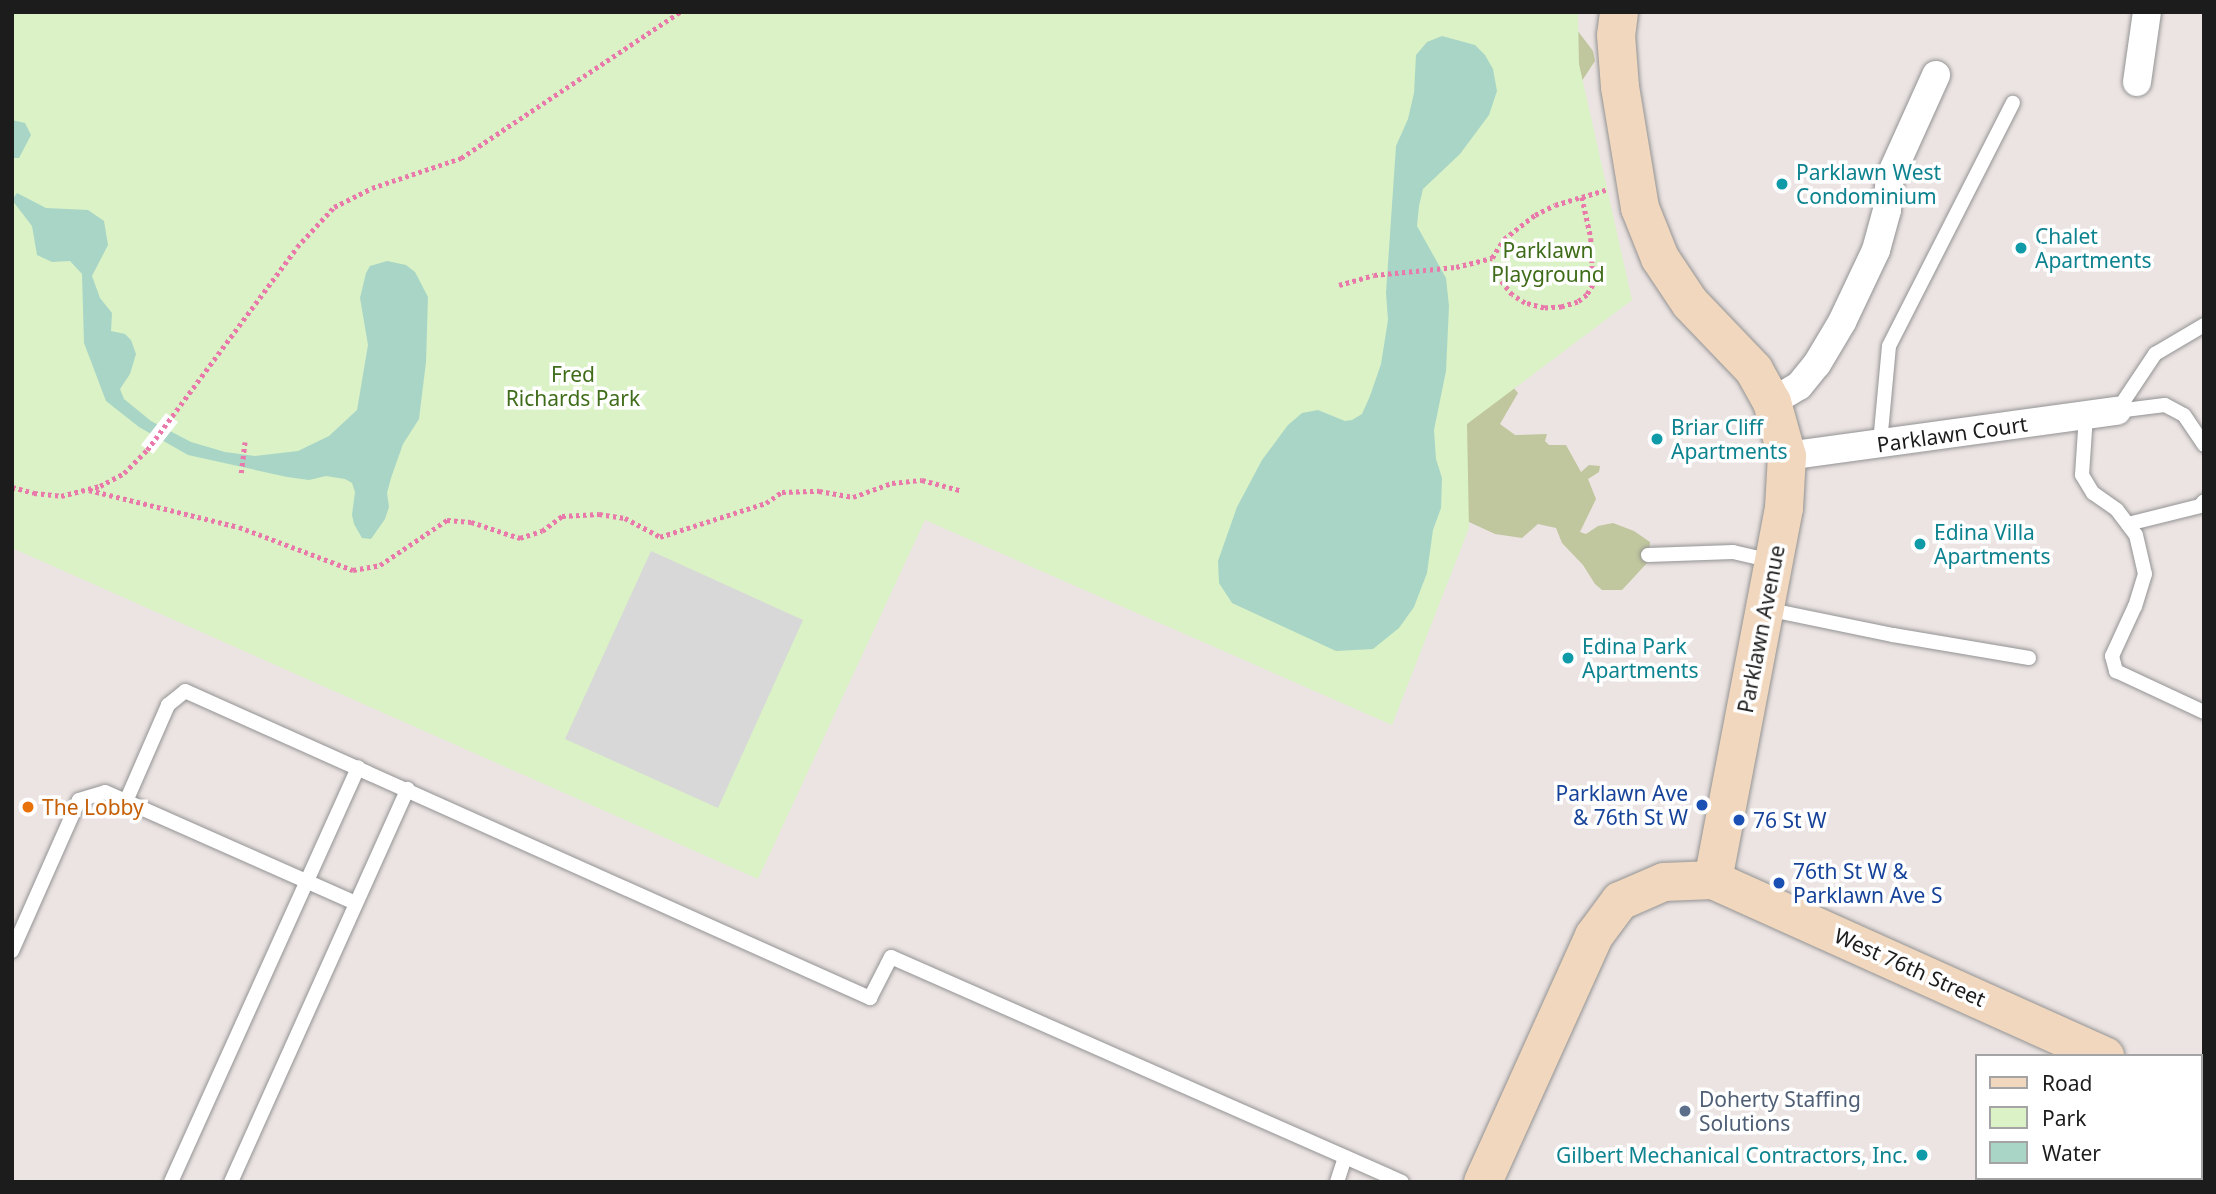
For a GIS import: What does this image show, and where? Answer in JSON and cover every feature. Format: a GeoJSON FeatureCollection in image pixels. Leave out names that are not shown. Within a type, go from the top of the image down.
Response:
{"type":"FeatureCollection","features":[{"type":"Feature","properties":{"kind":"street","name":"Parklawn Avenue"},"geometry":{"type":"LineString","coordinates":[[1619,12],[1617,48],[1630,154],[1640,208],[1660,258],[1690,303],[1754,370],[1772,402],[1787,456],[1784,508],[1713,880]]}},
{"type":"Feature","properties":{"kind":"street"},"geometry":{"type":"LineString","coordinates":[[2137,82],[2147,12]]}},
{"type":"Feature","properties":{"kind":"street"},"geometry":{"type":"LineString","coordinates":[[1772,402],[1805,379],[1842,322],[1876,250],[1887,210],[1890,177],[1936,75]]}},
{"type":"Feature","properties":{"kind":"street","name":"Parklawn Court"},"geometry":{"type":"LineString","coordinates":[[1787,456],[2117,411]]}},
{"type":"Feature","properties":{"kind":"street"},"geometry":{"type":"LineString","coordinates":[[1483,1182],[1594,936],[1620,901],[1664,881],[1713,880]]}},
{"type":"Feature","properties":{"kind":"street","name":"West 76th Street"},"geometry":{"type":"LineString","coordinates":[[1713,880],[2101,1054]]}},
{"type":"Feature","properties":{"kind":"lane"},"geometry":{"type":"LineString","coordinates":[[1880,443],[1889,346],[2013,103]]}},
{"type":"Feature","properties":{"kind":"lane"},"geometry":{"type":"LineString","coordinates":[[2117,411],[2155,354],[2204,325]]}},
{"type":"Feature","properties":{"kind":"lane"},"geometry":{"type":"LineString","coordinates":[[2117,411],[2165,405],[2184,415],[2204,444]]}},
{"type":"Feature","properties":{"kind":"lane"},"geometry":{"type":"LineString","coordinates":[[2086,415],[2082,475],[2093,493],[2118,510],[2136,536],[2144,574],[2135,606],[2112,656],[2116,670],[2204,712]]}},
{"type":"Feature","properties":{"kind":"lane"},"geometry":{"type":"LineString","coordinates":[[2128,524],[2200,506],[2204,501]]}},
{"type":"Feature","properties":{"kind":"lane"},"geometry":{"type":"LineString","coordinates":[[1648,555],[1733,552],[1774,561]]}},
{"type":"Feature","properties":{"kind":"lane"},"geometry":{"type":"LineString","coordinates":[[1765,609],[1893,635],[2029,658]]}},
{"type":"Feature","properties":{"kind":"lane"},"geometry":{"type":"LineString","coordinates":[[127,799],[169,705],[185,691],[358,766],[870,998],[891,957],[1402,1182]]}},
{"type":"Feature","properties":{"kind":"lane"},"geometry":{"type":"LineString","coordinates":[[171,1182],[358,766]]}},
{"type":"Feature","properties":{"kind":"lane"},"geometry":{"type":"LineString","coordinates":[[231,1182],[408,789]]}},
{"type":"Feature","properties":{"kind":"lane"},"geometry":{"type":"LineString","coordinates":[[12,951],[79,800],[105,792],[127,799],[356,903]]}},
{"type":"Feature","properties":{"kind":"lane"},"geometry":{"type":"LineString","coordinates":[[1337,1182],[1345,1157]]}},
{"type":"Feature","properties":{"kind":"path"},"geometry":{"type":"LineString","coordinates":[[12,487],[61,496],[89,490],[113,480],[135,464],[148,450],[297,247],[334,207],[372,188],[461,158],[680,12]]}},
{"type":"Feature","properties":{"kind":"path"},"geometry":{"type":"LineString","coordinates":[[1582,197],[1591,238],[1593,285],[1587,295],[1578,302],[1553,307],[1525,303],[1511,295],[1495,273],[1492,258],[1504,239],[1535,215],[1555,205],[1582,197],[1613,188]]}},
{"type":"Feature","properties":{"kind":"path"},"geometry":{"type":"LineString","coordinates":[[1339,285],[1374,275],[1456,267],[1492,258]]}},
{"type":"Feature","properties":{"kind":"path"},"geometry":{"type":"LineString","coordinates":[[242,473],[245,442]]}},
{"type":"Feature","properties":{"kind":"path"},"geometry":{"type":"LineString","coordinates":[[89,490],[240,527],[353,570],[380,565],[447,520],[471,522],[520,538],[542,531],[562,516],[599,514],[625,518],[660,537],[766,503],[782,492],[819,491],[853,497],[892,483],[922,480],[960,490]]}},
{"type":"Feature","properties":{"kind":"shaded area"},"geometry":{"type":"Polygon","coordinates":[[[1399,12],[1568,18],[1593,51],[1595,61],[1572,96],[1511,385],[1518,393],[1500,424],[1515,435],[1547,434],[1545,441],[1549,445],[1566,445],[1581,472],[1589,465],[1600,466],[1599,472],[1588,479],[1596,499],[1580,532],[1586,534],[1598,526],[1613,523],[1634,531],[1650,542],[1648,562],[1622,590],[1602,590],[1595,584],[1583,565],[1562,543],[1556,528],[1538,524],[1522,538],[1495,534],[1469,522],[1457,512],[1399,12]]]}},
{"type":"Feature","properties":{"kind":"shaded area"},"geometry":{"type":"Polygon","coordinates":[[[651,551],[803,620],[718,808],[565,739],[651,551]]]}},
{"type":"Feature","properties":{"kind":"green space","name":"Fred Richards Park"},"geometry":{"type":"Polygon","coordinates":[[[12,12],[1578,12],[1579,64],[1632,300],[1467,424],[1469,528],[1392,725],[925,520],[758,879],[12,548],[12,12]]]}},
{"type":"Feature","properties":{"kind":"water"},"geometry":{"type":"Polygon","coordinates":[[[1442,36],[1475,45],[1485,55],[1493,69],[1497,91],[1489,115],[1460,154],[1423,189],[1419,206],[1417,226],[1446,278],[1449,306],[1446,371],[1434,430],[1436,459],[1442,478],[1441,508],[1433,530],[1427,573],[1414,607],[1399,628],[1373,649],[1336,651],[1232,603],[1219,583],[1218,561],[1237,507],[1262,460],[1288,425],[1302,413],[1318,410],[1345,421],[1352,420],[1362,414],[1370,396],[1381,364],[1388,320],[1386,293],[1396,146],[1408,119],[1414,93],[1416,55],[1427,42],[1442,36]]]}},
{"type":"Feature","properties":{"kind":"water"},"geometry":{"type":"Polygon","coordinates":[[[12,120],[25,123],[31,135],[19,158],[12,158],[12,120]]]}},
{"type":"Feature","properties":{"kind":"water"},"geometry":{"type":"Polygon","coordinates":[[[17,193],[46,208],[88,210],[104,221],[108,245],[92,276],[100,298],[112,313],[111,331],[125,334],[131,340],[136,354],[130,374],[120,389],[124,399],[151,421],[191,442],[225,452],[255,456],[298,451],[329,436],[357,410],[368,345],[360,298],[366,273],[370,266],[387,261],[406,265],[415,272],[428,297],[426,362],[419,419],[403,444],[391,478],[387,493],[389,507],[385,519],[371,539],[362,538],[354,524],[352,515],[355,492],[352,483],[345,479],[326,476],[309,480],[287,477],[188,455],[139,427],[106,401],[84,343],[82,274],[70,261],[52,262],[37,255],[32,226],[12,200],[17,193]]]}},
{"type":"Feature","properties":{"kind":"pier"},"geometry":{"type":"Polygon","coordinates":[[[166,413],[178,422],[153,454],[141,445],[166,413]]]}},
{"type":"Feature","properties":{"kind":"place","name":"Parklawn West Condominium"},"geometry":{"type":"Point","coordinates":[1782,184]}},
{"type":"Feature","properties":{"kind":"place","name":"Chalet Apartments"},"geometry":{"type":"Point","coordinates":[2021,248]}},
{"type":"Feature","properties":{"kind":"place","name":"Briar Cliff Apartments"},"geometry":{"type":"Point","coordinates":[1657,439]}},
{"type":"Feature","properties":{"kind":"place","name":"Edina Villa Apartments"},"geometry":{"type":"Point","coordinates":[1920,544]}},
{"type":"Feature","properties":{"kind":"place","name":"Edina Park Apartments"},"geometry":{"type":"Point","coordinates":[1568,658]}},
{"type":"Feature","properties":{"kind":"place","name":"Parklawn Ave & 76th St W"},"geometry":{"type":"Point","coordinates":[1702,805]}},
{"type":"Feature","properties":{"kind":"place","name":"The Lobby"},"geometry":{"type":"Point","coordinates":[28,807]}},
{"type":"Feature","properties":{"kind":"place","name":"76 St W"},"geometry":{"type":"Point","coordinates":[1739,820]}},
{"type":"Feature","properties":{"kind":"place","name":"76th St W & Parklawn Ave S"},"geometry":{"type":"Point","coordinates":[1779,883]}},
{"type":"Feature","properties":{"kind":"place","name":"Doherty Staffing Solutions"},"geometry":{"type":"Point","coordinates":[1685,1111]}},
{"type":"Feature","properties":{"kind":"place","name":"Gilbert Mechanical Contractors, Inc."},"geometry":{"type":"Point","coordinates":[1922,1155]}},
{"type":"Feature","properties":{"kind":"park label","name":"Parklawn Playground"},"geometry":{"type":"Point","coordinates":[1548,262]}}]}
